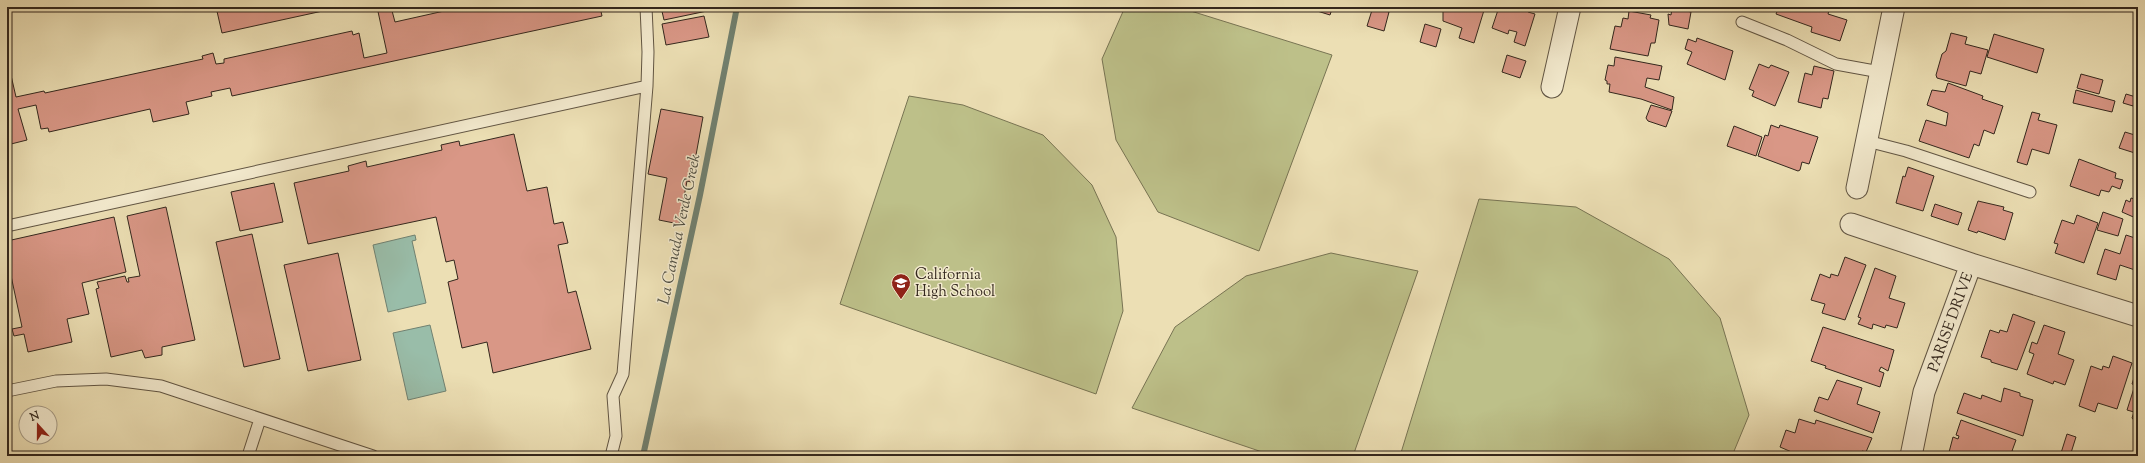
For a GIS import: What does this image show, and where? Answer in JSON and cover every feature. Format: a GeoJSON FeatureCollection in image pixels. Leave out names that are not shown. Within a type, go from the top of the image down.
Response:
{"type":"FeatureCollection","features":[{"type":"Feature","properties":{"kind":"street"},"geometry":{"type":"LineString","coordinates":[[1552,87],[1570,7]]}},
{"type":"Feature","properties":{"kind":"street"},"geometry":{"type":"LineString","coordinates":[[1857,188],[1894,7]]}},
{"type":"Feature","properties":{"kind":"street","name":"PARISE DRIVE"},"geometry":{"type":"LineString","coordinates":[[1851,224],[1971,264],[1924,392],[1911,456]]}},
{"type":"Feature","properties":{"kind":"street"},"geometry":{"type":"LineString","coordinates":[[1971,264],[2138,316]]}},
{"type":"Feature","properties":{"kind":"lane"},"geometry":{"type":"LineString","coordinates":[[611,456],[616,436],[612,396],[623,374],[647,86],[648,52],[646,7]]}},
{"type":"Feature","properties":{"kind":"lane"},"geometry":{"type":"LineString","coordinates":[[1742,22],[1788,40],[1836,64],[1880,72]]}},
{"type":"Feature","properties":{"kind":"lane"},"geometry":{"type":"LineString","coordinates":[[7,226],[647,86]]}},
{"type":"Feature","properties":{"kind":"lane"},"geometry":{"type":"LineString","coordinates":[[1867,140],[1906,151],[2030,192]]}},
{"type":"Feature","properties":{"kind":"lane"},"geometry":{"type":"LineString","coordinates":[[9,390],[56,381],[106,378],[161,386],[373,456]]}},
{"type":"Feature","properties":{"kind":"lane"},"geometry":{"type":"LineString","coordinates":[[248,456],[260,419]]}},
{"type":"Feature","properties":{"kind":"green space"},"geometry":{"type":"Polygon","coordinates":[[[1125,7],[1178,7],[1332,55],[1259,251],[1158,212],[1116,140],[1102,59],[1125,7]]]}},
{"type":"Feature","properties":{"kind":"green space"},"geometry":{"type":"Polygon","coordinates":[[[909,96],[963,105],[1043,135],[1092,185],[1116,237],[1123,311],[1096,394],[840,304],[909,96]]]}},
{"type":"Feature","properties":{"kind":"green space"},"geometry":{"type":"Polygon","coordinates":[[[1479,199],[1576,207],[1669,259],[1720,318],[1749,415],[1732,456],[1400,456],[1479,199]]]}},
{"type":"Feature","properties":{"kind":"green space"},"geometry":{"type":"Polygon","coordinates":[[[1331,253],[1418,271],[1353,456],[1274,456],[1132,408],[1175,327],[1246,276],[1331,253]]]}},
{"type":"Feature","properties":{"kind":"shaded area"},"geometry":{"type":"Polygon","coordinates":[[[415,235],[416,240],[412,241],[426,303],[388,312],[373,245],[415,235]]]}},
{"type":"Feature","properties":{"kind":"shaded area"},"geometry":{"type":"Polygon","coordinates":[[[430,325],[446,391],[408,400],[393,333],[430,325]]]}},
{"type":"Feature","properties":{"kind":"building"},"geometry":{"type":"Polygon","coordinates":[[[216,7],[341,7],[222,33],[216,7]]]}},
{"type":"Feature","properties":{"kind":"building"},"geometry":{"type":"Polygon","coordinates":[[[377,7],[391,7],[395,22],[462,7],[600,7],[602,16],[232,96],[230,88],[211,92],[212,96],[186,102],[189,114],[153,122],[150,109],[49,132],[48,128],[41,129],[36,105],[18,109],[27,140],[7,145],[7,58],[16,97],[44,91],[45,93],[203,59],[202,56],[213,53],[216,64],[224,63],[224,59],[352,31],[353,35],[359,33],[364,58],[387,53],[377,7]]]}},
{"type":"Feature","properties":{"kind":"building"},"geometry":{"type":"Polygon","coordinates":[[[661,7],[706,7],[707,11],[664,20],[661,7]]]}},
{"type":"Feature","properties":{"kind":"building"},"geometry":{"type":"Polygon","coordinates":[[[1315,7],[1339,7],[1338,11],[1332,9],[1330,15],[1314,10],[1315,7]]]}},
{"type":"Feature","properties":{"kind":"building"},"geometry":{"type":"Polygon","coordinates":[[[1353,7],[1367,7],[1366,11],[1353,7]]]}},
{"type":"Feature","properties":{"kind":"building"},"geometry":{"type":"Polygon","coordinates":[[[1373,7],[1389,12],[1384,31],[1367,26],[1373,7]]]}},
{"type":"Feature","properties":{"kind":"building"},"geometry":{"type":"Polygon","coordinates":[[[1443,7],[1485,7],[1474,43],[1459,38],[1462,28],[1443,21],[1443,7]]]}},
{"type":"Feature","properties":{"kind":"building"},"geometry":{"type":"Polygon","coordinates":[[[1499,7],[1529,7],[1528,12],[1535,14],[1525,46],[1514,42],[1517,32],[1509,30],[1508,34],[1492,28],[1499,7]]]}},
{"type":"Feature","properties":{"kind":"building"},"geometry":{"type":"Polygon","coordinates":[[[1779,7],[1830,7],[1828,14],[1847,20],[1840,41],[1811,32],[1812,27],[1776,14],[1779,7]]]}},
{"type":"Feature","properties":{"kind":"building"},"geometry":{"type":"Polygon","coordinates":[[[1672,8],[1691,12],[1688,29],[1669,25],[1668,14],[1671,15],[1672,8]]]}},
{"type":"Feature","properties":{"kind":"building"},"geometry":{"type":"Polygon","coordinates":[[[1629,11],[1651,15],[1650,18],[1659,20],[1655,43],[1651,43],[1648,56],[1610,49],[1615,26],[1621,27],[1623,18],[1628,19],[1629,11]]]}},
{"type":"Feature","properties":{"kind":"building"},"geometry":{"type":"Polygon","coordinates":[[[704,16],[709,37],[666,45],[662,24],[704,16]]]}},
{"type":"Feature","properties":{"kind":"building"},"geometry":{"type":"Polygon","coordinates":[[[1425,24],[1441,29],[1436,47],[1420,42],[1425,24]]]}},
{"type":"Feature","properties":{"kind":"building"},"geometry":{"type":"Polygon","coordinates":[[[1951,33],[1967,37],[1965,44],[1988,50],[1981,74],[1970,71],[1966,86],[1937,78],[1936,75],[1942,54],[1946,51],[1951,33]]]}},
{"type":"Feature","properties":{"kind":"building"},"geometry":{"type":"Polygon","coordinates":[[[1994,34],[2044,49],[2037,73],[1987,57],[1994,34]]]}},
{"type":"Feature","properties":{"kind":"building"},"geometry":{"type":"Polygon","coordinates":[[[1697,38],[1733,51],[1725,80],[1687,64],[1692,52],[1685,49],[1688,39],[1696,42],[1697,38]]]}},
{"type":"Feature","properties":{"kind":"building"},"geometry":{"type":"Polygon","coordinates":[[[1507,55],[1526,61],[1520,78],[1502,72],[1507,55]]]}},
{"type":"Feature","properties":{"kind":"building"},"geometry":{"type":"Polygon","coordinates":[[[1615,57],[1662,66],[1659,80],[1647,78],[1645,87],[1674,97],[1672,110],[1641,99],[1609,92],[1610,84],[1607,84],[1607,81],[1605,80],[1608,65],[1614,66],[1615,57]]]}},
{"type":"Feature","properties":{"kind":"building"},"geometry":{"type":"Polygon","coordinates":[[[1759,64],[1769,68],[1771,65],[1789,72],[1775,106],[1752,96],[1754,91],[1749,89],[1759,64]]]}},
{"type":"Feature","properties":{"kind":"building"},"geometry":{"type":"Polygon","coordinates":[[[1814,66],[1834,71],[1828,99],[1823,98],[1821,108],[1798,102],[1805,73],[1812,75],[1814,66]]]}},
{"type":"Feature","properties":{"kind":"building"},"geometry":{"type":"Polygon","coordinates":[[[2081,74],[2103,80],[2099,94],[2077,88],[2081,74]]]}},
{"type":"Feature","properties":{"kind":"building"},"geometry":{"type":"Polygon","coordinates":[[[1948,83],[1983,96],[1982,99],[2003,106],[1994,134],[1984,130],[1979,146],[1974,144],[1969,158],[1919,141],[1926,120],[1946,126],[1948,113],[1927,105],[1932,90],[1945,92],[1948,83]]]}},
{"type":"Feature","properties":{"kind":"building"},"geometry":{"type":"Polygon","coordinates":[[[2076,90],[2115,101],[2112,112],[2073,103],[2076,90]]]}},
{"type":"Feature","properties":{"kind":"building"},"geometry":{"type":"Polygon","coordinates":[[[2126,94],[2136,97],[2133,106],[2123,103],[2126,94]]]}},
{"type":"Feature","properties":{"kind":"building"},"geometry":{"type":"Polygon","coordinates":[[[1651,105],[1672,111],[1666,127],[1648,121],[1646,118],[1651,105]]]}},
{"type":"Feature","properties":{"kind":"building"},"geometry":{"type":"Polygon","coordinates":[[[661,109],[703,117],[691,182],[687,181],[679,224],[659,220],[667,178],[648,174],[661,109]]]}},
{"type":"Feature","properties":{"kind":"building"},"geometry":{"type":"Polygon","coordinates":[[[2032,112],[2040,114],[2038,120],[2057,125],[2049,154],[2032,149],[2027,165],[2017,162],[2032,112]]]}},
{"type":"Feature","properties":{"kind":"building"},"geometry":{"type":"Polygon","coordinates":[[[1771,125],[1779,128],[1780,125],[1818,137],[1809,164],[1802,162],[1800,170],[1798,171],[1758,156],[1765,135],[1768,136],[1771,125]]]}},
{"type":"Feature","properties":{"kind":"building"},"geometry":{"type":"Polygon","coordinates":[[[1734,126],[1762,137],[1756,156],[1727,146],[1734,126]]]}},
{"type":"Feature","properties":{"kind":"building"},"geometry":{"type":"Polygon","coordinates":[[[2125,132],[2138,136],[2138,154],[2119,148],[2125,132]]]}},
{"type":"Feature","properties":{"kind":"building"},"geometry":{"type":"Polygon","coordinates":[[[514,134],[527,191],[547,187],[554,224],[563,222],[568,243],[558,245],[568,293],[576,291],[591,349],[493,373],[487,342],[462,348],[448,282],[458,279],[454,260],[446,262],[436,217],[308,244],[294,183],[349,171],[348,166],[366,161],[367,167],[442,150],[441,145],[459,141],[460,146],[514,134]]]}},
{"type":"Feature","properties":{"kind":"building"},"geometry":{"type":"Polygon","coordinates":[[[2079,159],[2116,173],[2115,178],[2123,180],[2120,189],[2112,186],[2109,192],[2101,190],[2099,196],[2070,186],[2079,159]]]}},
{"type":"Feature","properties":{"kind":"building"},"geometry":{"type":"Polygon","coordinates":[[[1908,167],[1934,176],[1923,211],[1896,203],[1903,176],[1905,177],[1908,167]]]}},
{"type":"Feature","properties":{"kind":"building"},"geometry":{"type":"Polygon","coordinates":[[[274,183],[283,222],[240,231],[231,192],[274,183]]]}},
{"type":"Feature","properties":{"kind":"building"},"geometry":{"type":"Polygon","coordinates":[[[2131,198],[2138,200],[2138,219],[2122,212],[2126,200],[2130,202],[2131,198]]]}},
{"type":"Feature","properties":{"kind":"building"},"geometry":{"type":"Polygon","coordinates":[[[1978,201],[2004,207],[2003,210],[2013,213],[2005,240],[1978,231],[1977,233],[1968,230],[1978,201]]]}},
{"type":"Feature","properties":{"kind":"building"},"geometry":{"type":"Polygon","coordinates":[[[1935,204],[1962,213],[1958,225],[1931,216],[1935,204]]]}},
{"type":"Feature","properties":{"kind":"building"},"geometry":{"type":"Polygon","coordinates":[[[166,207],[195,340],[162,347],[162,355],[145,358],[142,350],[111,357],[96,289],[99,288],[97,282],[125,276],[127,282],[129,282],[128,278],[140,276],[127,216],[166,207]]]}},
{"type":"Feature","properties":{"kind":"building"},"geometry":{"type":"Polygon","coordinates":[[[2103,212],[2123,219],[2118,236],[2097,230],[2103,212]]]}},
{"type":"Feature","properties":{"kind":"building"},"geometry":{"type":"Polygon","coordinates":[[[2077,215],[2098,223],[2084,263],[2055,253],[2058,244],[2054,243],[2062,220],[2074,224],[2077,215]]]}},
{"type":"Feature","properties":{"kind":"building"},"geometry":{"type":"Polygon","coordinates":[[[114,217],[126,272],[82,283],[89,314],[67,319],[72,342],[28,352],[24,334],[14,336],[12,329],[22,327],[7,257],[7,241],[114,217]]]}},
{"type":"Feature","properties":{"kind":"building"},"geometry":{"type":"Polygon","coordinates":[[[252,234],[280,359],[244,367],[216,242],[252,234]]]}},
{"type":"Feature","properties":{"kind":"building"},"geometry":{"type":"Polygon","coordinates":[[[2126,235],[2138,239],[2138,271],[2120,265],[2116,280],[2097,274],[2105,249],[2120,254],[2126,235]]]}},
{"type":"Feature","properties":{"kind":"building"},"geometry":{"type":"Polygon","coordinates":[[[338,253],[361,360],[308,371],[284,265],[338,253]]]}},
{"type":"Feature","properties":{"kind":"building"},"geometry":{"type":"Polygon","coordinates":[[[1845,257],[1866,265],[1845,320],[1822,313],[1825,304],[1811,300],[1820,274],[1830,278],[1831,274],[1838,276],[1845,257]]]}},
{"type":"Feature","properties":{"kind":"building"},"geometry":{"type":"Polygon","coordinates":[[[1875,268],[1896,276],[1889,298],[1905,303],[1897,328],[1886,325],[1885,328],[1873,324],[1872,329],[1858,324],[1861,318],[1858,317],[1875,268]]]}},
{"type":"Feature","properties":{"kind":"building"},"geometry":{"type":"Polygon","coordinates":[[[2013,314],[2035,322],[2017,370],[1991,362],[1991,360],[1981,357],[1990,330],[1999,333],[2000,330],[2007,332],[2013,314]]]}},
{"type":"Feature","properties":{"kind":"building"},"geometry":{"type":"Polygon","coordinates":[[[2044,325],[2065,332],[2058,354],[2074,360],[2065,385],[2054,381],[2053,384],[2027,374],[2034,354],[2029,352],[2032,342],[2037,344],[2044,325]]]}},
{"type":"Feature","properties":{"kind":"building"},"geometry":{"type":"Polygon","coordinates":[[[1823,327],[1894,350],[1888,371],[1881,367],[1879,371],[1884,373],[1880,387],[1825,368],[1826,366],[1811,361],[1823,327]]]}},
{"type":"Feature","properties":{"kind":"building"},"geometry":{"type":"Polygon","coordinates":[[[2113,356],[2132,363],[2117,409],[2098,403],[2095,412],[2079,406],[2091,366],[2102,370],[2103,366],[2109,368],[2113,356]]]}},
{"type":"Feature","properties":{"kind":"building"},"geometry":{"type":"Polygon","coordinates":[[[2138,365],[2138,425],[2132,418],[2134,412],[2127,410],[2135,385],[2132,384],[2138,365]]]}},
{"type":"Feature","properties":{"kind":"building"},"geometry":{"type":"Polygon","coordinates":[[[1837,380],[1862,388],[1857,404],[1880,412],[1873,433],[1814,411],[1819,397],[1828,400],[1837,380]]]}},
{"type":"Feature","properties":{"kind":"building"},"geometry":{"type":"Polygon","coordinates":[[[2004,388],[2020,393],[2020,396],[2033,400],[2023,436],[1957,413],[1964,393],[1981,399],[1982,395],[2001,402],[2004,388]]]}},
{"type":"Feature","properties":{"kind":"building"},"geometry":{"type":"Polygon","coordinates":[[[1799,419],[1815,424],[1816,420],[1872,438],[1866,452],[1862,451],[1861,455],[1868,456],[1801,456],[1780,447],[1786,430],[1795,433],[1799,419]]]}},
{"type":"Feature","properties":{"kind":"building"},"geometry":{"type":"Polygon","coordinates":[[[1961,420],[2016,440],[2012,451],[2022,454],[2021,456],[1948,456],[1953,437],[1958,439],[1959,436],[1956,435],[1961,420]]]}},
{"type":"Feature","properties":{"kind":"building"},"geometry":{"type":"Polygon","coordinates":[[[2067,434],[2076,437],[2070,456],[2061,453],[2067,434]]]}},
{"type":"Feature","properties":{"kind":"waterway","name":"La Canada Verde Creek"},"geometry":{"type":"LineString","coordinates":[[643,456],[700,195],[737,7]]}},
{"type":"Feature","properties":{"kind":"place","name":"California High School"},"geometry":{"type":"Point","coordinates":[901,300]}}]}
